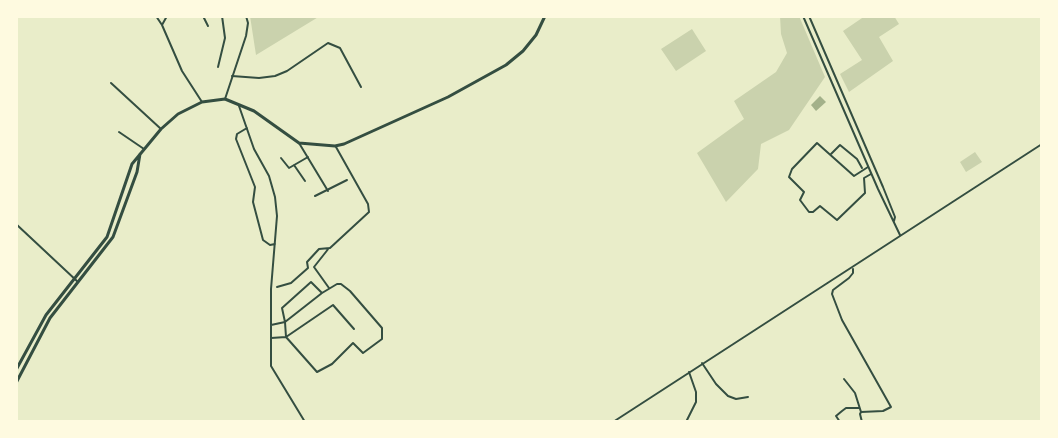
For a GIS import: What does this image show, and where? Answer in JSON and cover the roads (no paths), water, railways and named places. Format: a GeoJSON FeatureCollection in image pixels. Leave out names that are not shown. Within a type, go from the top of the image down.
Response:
{"type":"FeatureCollection","features":[{"type":"Feature","properties":{"kind":"highway"},"geometry":{"type":"LineString","coordinates":[[16,370],[46,315],[101,246],[112,226],[132,164],[161,129],[178,114],[202,102],[225,99],[254,111],[299,143],[335,146],[376,130],[439,101],[506,65],[523,51],[536,35],[545,16]]}},
{"type":"Feature","properties":{"kind":"highway"},"geometry":{"type":"LineString","coordinates":[[16,383],[50,318],[107,248],[117,228],[137,172],[140,153]]}},
{"type":"Feature","properties":{"kind":"highway"},"geometry":{"type":"LineString","coordinates":[[112,226],[117,228]]}},
{"type":"Feature","properties":{"kind":"street"},"geometry":{"type":"LineString","coordinates":[[156,16],[162,25],[182,71],[202,102]]}},
{"type":"Feature","properties":{"kind":"street"},"geometry":{"type":"LineString","coordinates":[[162,25],[167,16]]}},
{"type":"Feature","properties":{"kind":"street"},"geometry":{"type":"LineString","coordinates":[[203,16],[208,26]]}},
{"type":"Feature","properties":{"kind":"street"},"geometry":{"type":"LineString","coordinates":[[218,67],[225,38],[222,16]]}},
{"type":"Feature","properties":{"kind":"street"},"geometry":{"type":"LineString","coordinates":[[225,99],[246,36],[248,23],[246,16]]}},
{"type":"Feature","properties":{"kind":"street"},"geometry":{"type":"LineString","coordinates":[[803,16],[871,174],[901,236]]}},
{"type":"Feature","properties":{"kind":"street"},"geometry":{"type":"LineString","coordinates":[[809,16],[883,187],[895,217],[894,221]]}},
{"type":"Feature","properties":{"kind":"street"},"geometry":{"type":"LineString","coordinates":[[232,76],[259,78],[275,76],[287,71],[328,43],[340,48],[361,87]]}},
{"type":"Feature","properties":{"kind":"street"},"geometry":{"type":"LineString","coordinates":[[111,83],[161,129]]}},
{"type":"Feature","properties":{"kind":"street"},"geometry":{"type":"LineString","coordinates":[[238,103],[254,149],[268,176],[275,198],[277,216],[270,338],[271,366],[305,422]]}},
{"type":"Feature","properties":{"kind":"street"},"geometry":{"type":"LineString","coordinates":[[247,128],[237,134],[236,139],[255,187],[253,202],[263,240],[270,245],[275,244]]}},
{"type":"Feature","properties":{"kind":"street"},"geometry":{"type":"LineString","coordinates":[[119,132],[144,149]]}},
{"type":"Feature","properties":{"kind":"street"},"geometry":{"type":"LineString","coordinates":[[299,143],[328,191]]}},
{"type":"Feature","properties":{"kind":"street"},"geometry":{"type":"LineString","coordinates":[[868,167],[862,169],[854,176],[817,143],[788,174],[788,177],[804,192],[800,200],[809,212],[820,206],[833,219],[840,219],[865,193],[864,178],[871,174]]}},
{"type":"Feature","properties":{"kind":"street"},"geometry":{"type":"LineString","coordinates":[[613,422],[1042,144]]}},
{"type":"Feature","properties":{"kind":"street"},"geometry":{"type":"LineString","coordinates":[[830,154],[840,145],[856,160],[862,169]]}},
{"type":"Feature","properties":{"kind":"street"},"geometry":{"type":"LineString","coordinates":[[329,288],[314,266],[330,248],[364,218],[370,209],[335,146]]}},
{"type":"Feature","properties":{"kind":"street"},"geometry":{"type":"LineString","coordinates":[[281,158],[287,168],[308,157]]}},
{"type":"Feature","properties":{"kind":"street"},"geometry":{"type":"LineString","coordinates":[[294,165],[305,181]]}},
{"type":"Feature","properties":{"kind":"street"},"geometry":{"type":"LineString","coordinates":[[315,196],[347,180]]}},
{"type":"Feature","properties":{"kind":"street"},"geometry":{"type":"LineString","coordinates":[[16,224],[79,282]]}},
{"type":"Feature","properties":{"kind":"street"},"geometry":{"type":"LineString","coordinates":[[277,287],[291,283],[308,268],[307,262],[319,249],[330,248]]}},
{"type":"Feature","properties":{"kind":"street"},"geometry":{"type":"LineString","coordinates":[[853,268],[853,273],[849,278],[833,290],[832,294],[842,320],[891,406],[883,410],[862,412]]}},
{"type":"Feature","properties":{"kind":"street"},"geometry":{"type":"LineString","coordinates":[[271,325],[285,322],[329,288],[342,284],[382,328],[382,339],[363,352],[353,343],[332,364],[317,372],[286,337],[285,322],[282,308],[308,284],[313,284],[322,293]]}},
{"type":"Feature","properties":{"kind":"street"},"geometry":{"type":"LineString","coordinates":[[270,338],[286,337],[333,304],[354,329]]}},
{"type":"Feature","properties":{"kind":"street"},"geometry":{"type":"LineString","coordinates":[[702,363],[716,384],[728,396],[736,399],[748,397]]}},
{"type":"Feature","properties":{"kind":"street"},"geometry":{"type":"LineString","coordinates":[[686,422],[696,402],[696,392],[689,372]]}},
{"type":"Feature","properties":{"kind":"street"},"geometry":{"type":"LineString","coordinates":[[844,379],[856,393],[862,412],[860,414],[862,422]]}},
{"type":"Feature","properties":{"kind":"street"},"geometry":{"type":"LineString","coordinates":[[840,422],[836,416],[846,408],[860,408]]}}]}
